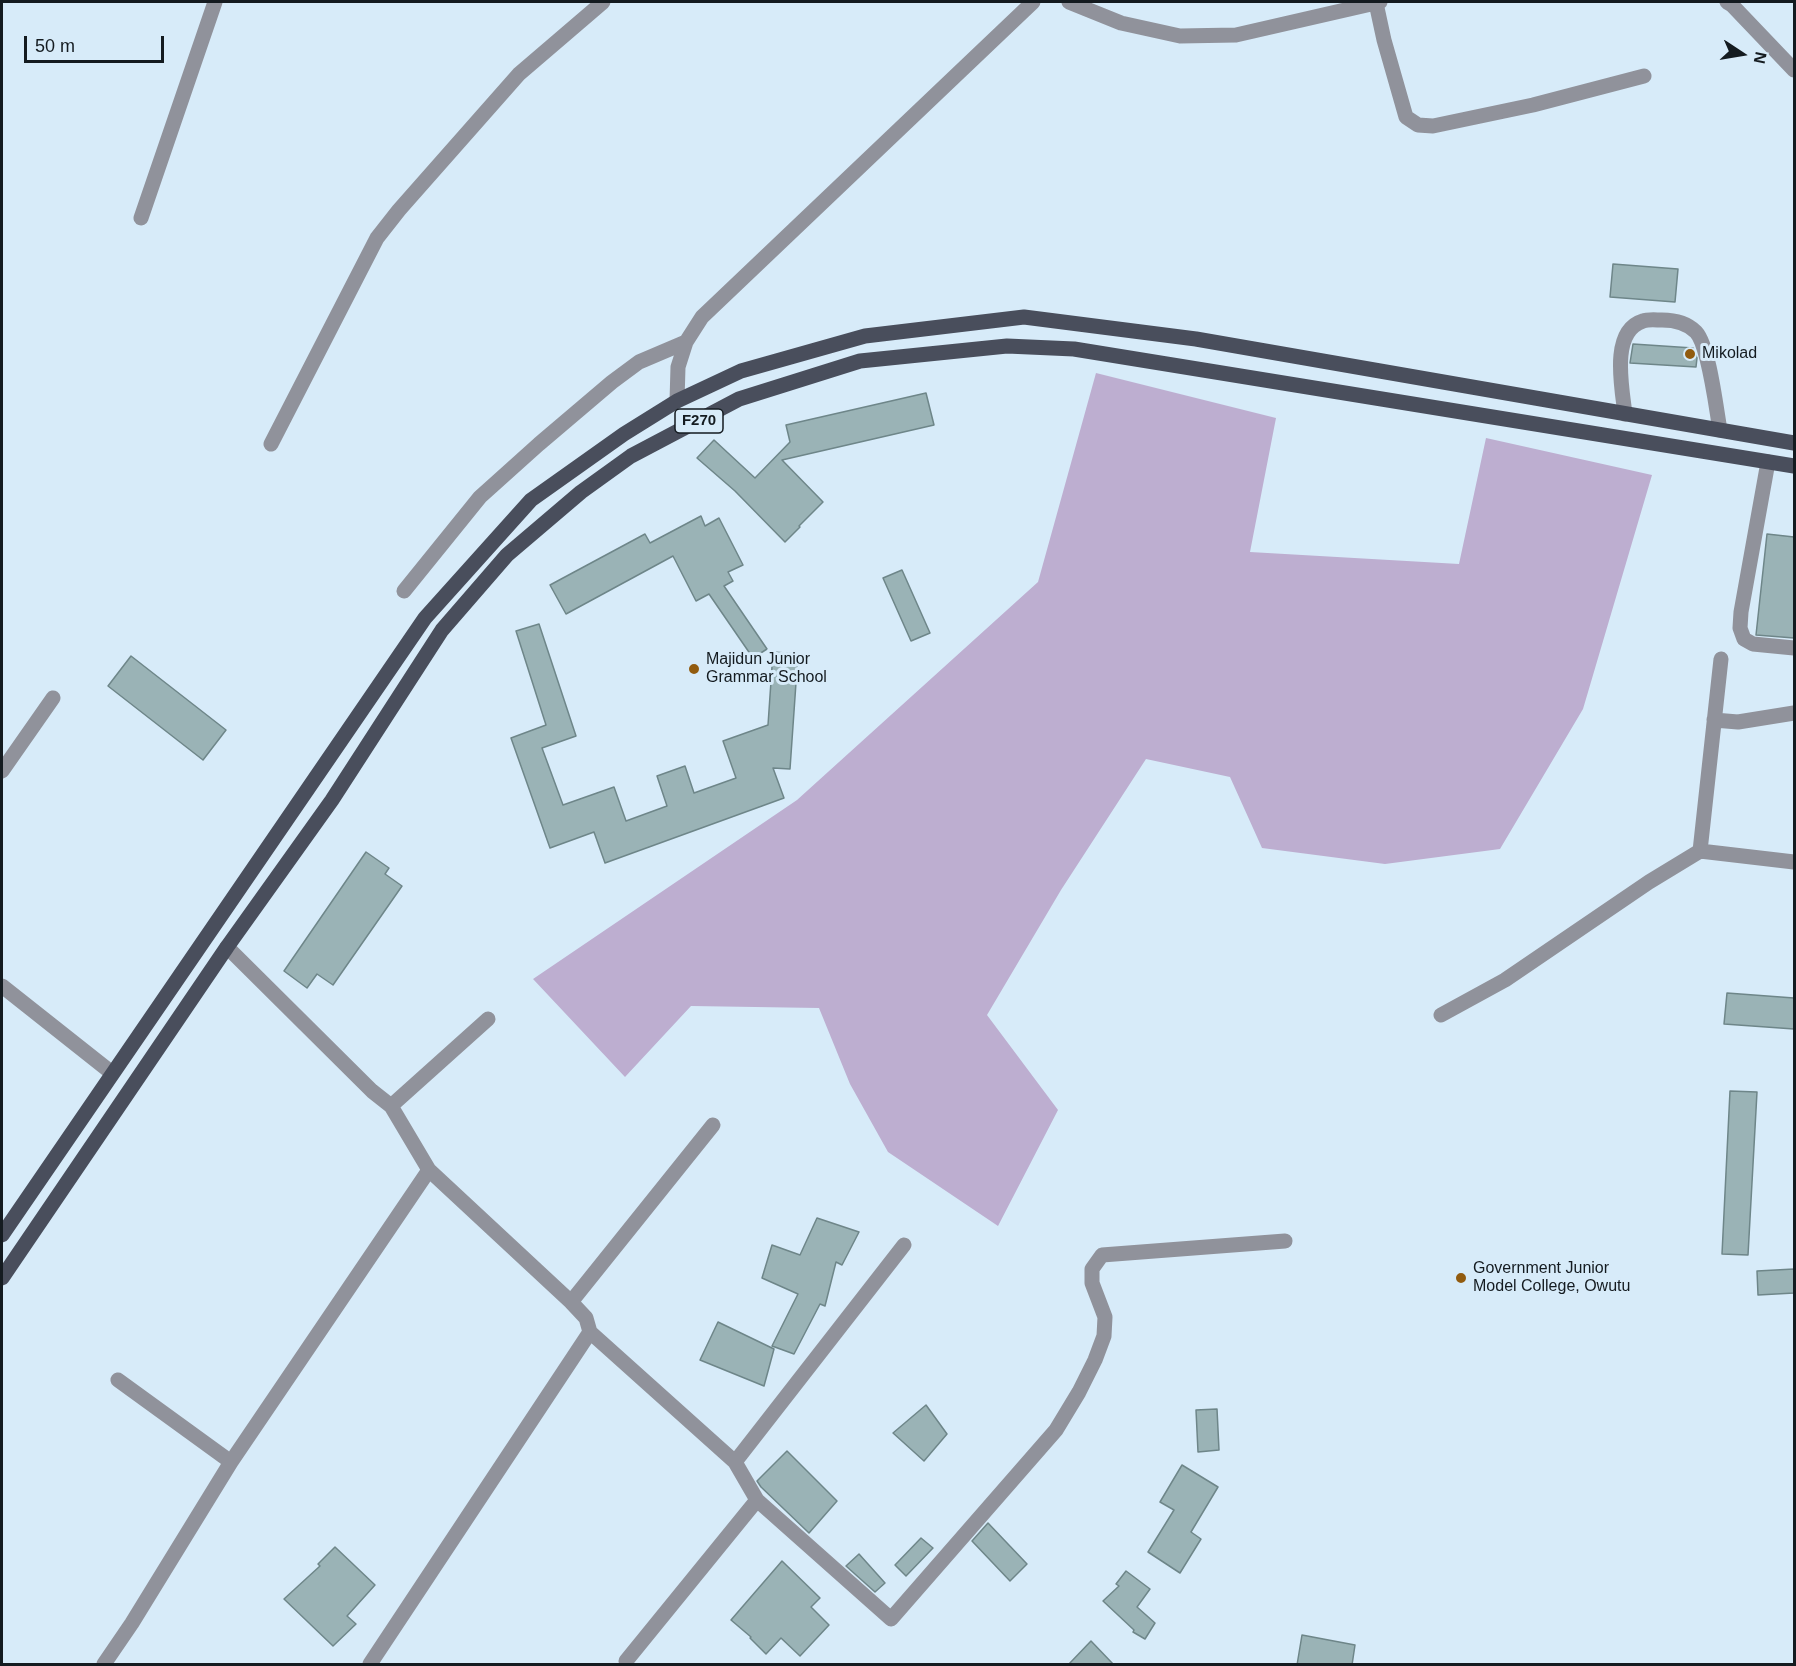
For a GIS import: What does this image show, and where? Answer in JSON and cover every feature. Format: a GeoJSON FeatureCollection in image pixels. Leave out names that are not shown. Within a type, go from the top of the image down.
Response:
{"type":"FeatureCollection","features":[{"type":"Feature","properties":{"kind":"main road","name":"F270"},"geometry":{"type":"LineString","coordinates":[[2,1236],[425,618],[531,500],[624,434],[676,401],[741,371],[865,336],[1024,317],[1196,339],[1794,443]]}},
{"type":"Feature","properties":{"kind":"main road","name":"F270"},"geometry":{"type":"LineString","coordinates":[[2,1278],[227,947],[332,800],[442,630],[507,555],[581,492],[631,456],[739,399],[860,361],[1007,346],[1074,349],[1794,466]]}},
{"type":"Feature","properties":{"kind":"main road"},"geometry":{"type":"LineString","coordinates":[[310,786],[332,800]]}},
{"type":"Feature","properties":{"kind":"street"},"geometry":{"type":"LineString","coordinates":[[141,218],[215,2]]}},
{"type":"Feature","properties":{"kind":"street"},"geometry":{"type":"LineString","coordinates":[[271,444],[378,238],[399,210],[519,74],[603,2]]}},
{"type":"Feature","properties":{"kind":"street"},"geometry":{"type":"LineString","coordinates":[[676,401],[678,367],[686,342],[702,317],[1033,2]]}},
{"type":"Feature","properties":{"kind":"street"},"geometry":{"type":"LineString","coordinates":[[1069,2],[1120,22],[1180,36],[1236,35],[1378,2],[1384,40],[1406,117],[1418,125],[1433,126],[1533,105],[1644,76]]}},
{"type":"Feature","properties":{"kind":"street"},"geometry":{"type":"LineString","coordinates":[[1727,2],[1794,68]]}},
{"type":"Feature","properties":{"kind":"street"},"geometry":{"type":"LineString","coordinates":[[1625,414],[1621,346],[1629,331],[1642,321],[1663,320],[1682,323],[1695,331],[1704,346],[1720,430]]}},
{"type":"Feature","properties":{"kind":"street"},"geometry":{"type":"LineString","coordinates":[[404,591],[480,497],[530,452],[639,362],[686,342]]}},
{"type":"Feature","properties":{"kind":"street"},"geometry":{"type":"LineString","coordinates":[[1768,462],[1740,628],[1744,639],[1753,644],[1794,648]]}},
{"type":"Feature","properties":{"kind":"street"},"geometry":{"type":"LineString","coordinates":[[1700,851],[1721,659]]}},
{"type":"Feature","properties":{"kind":"street"},"geometry":{"type":"LineString","coordinates":[[2,771],[53,698]]}},
{"type":"Feature","properties":{"kind":"street"},"geometry":{"type":"LineString","coordinates":[[1714,720],[1738,722],[1794,713]]}},
{"type":"Feature","properties":{"kind":"street"},"geometry":{"type":"LineString","coordinates":[[1441,1015],[1505,980],[1649,882],[1700,851],[1794,862]]}},
{"type":"Feature","properties":{"kind":"street"},"geometry":{"type":"LineString","coordinates":[[227,947],[372,1091],[391,1106],[429,1170],[571,1302],[586,1318],[590,1332],[735,1462],[757,1500],[891,1619],[1056,1430],[1079,1392],[1104,1336],[1105,1317],[1092,1283],[1092,1269],[1102,1255],[1285,1241]]}},
{"type":"Feature","properties":{"kind":"street"},"geometry":{"type":"LineString","coordinates":[[2,986],[112,1073]]}},
{"type":"Feature","properties":{"kind":"street"},"geometry":{"type":"LineString","coordinates":[[391,1106],[488,1019]]}},
{"type":"Feature","properties":{"kind":"street"},"geometry":{"type":"LineString","coordinates":[[571,1302],[713,1125]]}},
{"type":"Feature","properties":{"kind":"street"},"geometry":{"type":"LineString","coordinates":[[104,1665],[231,1462],[429,1170]]}},
{"type":"Feature","properties":{"kind":"street"},"geometry":{"type":"LineString","coordinates":[[735,1462],[904,1245]]}},
{"type":"Feature","properties":{"kind":"street"},"geometry":{"type":"LineString","coordinates":[[370,1665],[590,1332]]}},
{"type":"Feature","properties":{"kind":"street"},"geometry":{"type":"LineString","coordinates":[[118,1380],[231,1462]]}},
{"type":"Feature","properties":{"kind":"street"},"geometry":{"type":"LineString","coordinates":[[626,1661],[757,1500]]}},
{"type":"Feature","properties":{"kind":"shaded area"},"geometry":{"type":"Polygon","coordinates":[[[1096,373],[1276,418],[1250,552],[1459,564],[1486,438],[1652,475],[1583,709],[1500,849],[1385,864],[1262,848],[1230,777],[1146,759],[1061,890],[987,1015],[1058,1110],[998,1226],[888,1152],[850,1084],[819,1008],[691,1006],[625,1077],[533,979],[797,800],[1038,582],[1096,373]]]}},
{"type":"Feature","properties":{"kind":"building"},"geometry":{"type":"Polygon","coordinates":[[[1613,264],[1678,269],[1675,302],[1610,297],[1613,264]]]}},
{"type":"Feature","properties":{"kind":"building"},"geometry":{"type":"Polygon","coordinates":[[[1633,344],[1693,348],[1697,358],[1696,367],[1630,363],[1633,344]]]}},
{"type":"Feature","properties":{"kind":"building"},"geometry":{"type":"Polygon","coordinates":[[[926,393],[934,425],[782,460],[823,502],[785,542],[735,491],[697,458],[714,440],[755,478],[790,442],[786,425],[926,393]]]}},
{"type":"Feature","properties":{"kind":"building"},"geometry":{"type":"Polygon","coordinates":[[[701,516],[705,526],[719,518],[743,565],[728,572],[733,581],[724,586],[767,649],[753,658],[709,594],[696,601],[673,556],[566,614],[550,585],[645,534],[650,543],[701,516]]]}},
{"type":"Feature","properties":{"kind":"building"},"geometry":{"type":"Polygon","coordinates":[[[1767,534],[1794,537],[1794,638],[1756,635],[1767,534]]]}},
{"type":"Feature","properties":{"kind":"building"},"geometry":{"type":"Polygon","coordinates":[[[902,570],[930,633],[911,641],[883,578],[902,570]]]}},
{"type":"Feature","properties":{"kind":"building"},"geometry":{"type":"Polygon","coordinates":[[[539,624],[576,736],[542,748],[563,805],[614,787],[626,821],[667,806],[657,776],[685,766],[694,793],[736,778],[723,741],[768,725],[773,652],[798,654],[790,769],[773,768],[784,798],[605,863],[594,832],[550,848],[511,738],[546,725],[516,631],[539,624]]]}},
{"type":"Feature","properties":{"kind":"building"},"geometry":{"type":"Polygon","coordinates":[[[131,656],[226,730],[203,760],[108,686],[131,656]]]}},
{"type":"Feature","properties":{"kind":"building"},"geometry":{"type":"Polygon","coordinates":[[[366,852],[389,868],[385,874],[402,886],[333,985],[317,974],[307,988],[284,971],[366,852]]]}},
{"type":"Feature","properties":{"kind":"building"},"geometry":{"type":"Polygon","coordinates":[[[1727,993],[1794,998],[1794,1029],[1724,1024],[1727,993]]]}},
{"type":"Feature","properties":{"kind":"building"},"geometry":{"type":"Polygon","coordinates":[[[1730,1091],[1757,1092],[1748,1255],[1722,1254],[1730,1091]]]}},
{"type":"Feature","properties":{"kind":"building"},"geometry":{"type":"Polygon","coordinates":[[[817,1218],[859,1232],[842,1265],[836,1262],[825,1306],[820,1304],[794,1354],[772,1346],[798,1294],[762,1278],[772,1245],[800,1255],[817,1218]]]}},
{"type":"Feature","properties":{"kind":"building"},"geometry":{"type":"Polygon","coordinates":[[[1794,1269],[1794,1293],[1758,1295],[1757,1271],[1794,1269]]]}},
{"type":"Feature","properties":{"kind":"building"},"geometry":{"type":"Polygon","coordinates":[[[718,1322],[774,1349],[764,1386],[700,1360],[718,1322]]]}},
{"type":"Feature","properties":{"kind":"building"},"geometry":{"type":"Polygon","coordinates":[[[926,1405],[947,1434],[924,1461],[893,1433],[926,1405]]]}},
{"type":"Feature","properties":{"kind":"building"},"geometry":{"type":"Polygon","coordinates":[[[1217,1409],[1219,1450],[1198,1452],[1196,1410],[1217,1409]]]}},
{"type":"Feature","properties":{"kind":"building"},"geometry":{"type":"Polygon","coordinates":[[[787,1451],[837,1501],[809,1533],[757,1481],[787,1451]]]}},
{"type":"Feature","properties":{"kind":"building"},"geometry":{"type":"Polygon","coordinates":[[[1182,1465],[1218,1487],[1191,1532],[1201,1539],[1180,1573],[1148,1552],[1174,1510],[1160,1502],[1182,1465]]]}},
{"type":"Feature","properties":{"kind":"building"},"geometry":{"type":"Polygon","coordinates":[[[988,1523],[1027,1564],[1010,1581],[972,1541],[988,1523]]]}},
{"type":"Feature","properties":{"kind":"building"},"geometry":{"type":"Polygon","coordinates":[[[921,1538],[933,1548],[906,1576],[895,1565],[921,1538]]]}},
{"type":"Feature","properties":{"kind":"building"},"geometry":{"type":"Polygon","coordinates":[[[335,1547],[375,1585],[347,1616],[356,1624],[333,1646],[284,1599],[320,1566],[318,1564],[335,1547]]]}},
{"type":"Feature","properties":{"kind":"building"},"geometry":{"type":"Polygon","coordinates":[[[859,1554],[885,1583],[875,1592],[846,1566],[859,1554]]]}},
{"type":"Feature","properties":{"kind":"building"},"geometry":{"type":"Polygon","coordinates":[[[782,1561],[820,1598],[811,1607],[829,1625],[800,1656],[781,1638],[766,1654],[731,1620],[782,1561]]]}},
{"type":"Feature","properties":{"kind":"building"},"geometry":{"type":"Polygon","coordinates":[[[1126,1571],[1150,1589],[1137,1607],[1155,1623],[1145,1639],[1133,1632],[1134,1630],[1103,1601],[1119,1586],[1116,1584],[1126,1571]]]}},
{"type":"Feature","properties":{"kind":"building"},"geometry":{"type":"Polygon","coordinates":[[[1302,1635],[1355,1645],[1352,1665],[1297,1665],[1302,1635]]]}},
{"type":"Feature","properties":{"kind":"building"},"geometry":{"type":"Polygon","coordinates":[[[1091,1641],[1114,1665],[1068,1665],[1091,1641]]]}},
{"type":"Feature","properties":{"kind":"place","name":"Mikolad"},"geometry":{"type":"Point","coordinates":[1690,354]}},
{"type":"Feature","properties":{"kind":"place","name":"Majidun Junior Grammar School"},"geometry":{"type":"Point","coordinates":[694,669]}},
{"type":"Feature","properties":{"kind":"place","name":"Government Junior Model College, Owutu"},"geometry":{"type":"Point","coordinates":[1461,1278]}}]}
